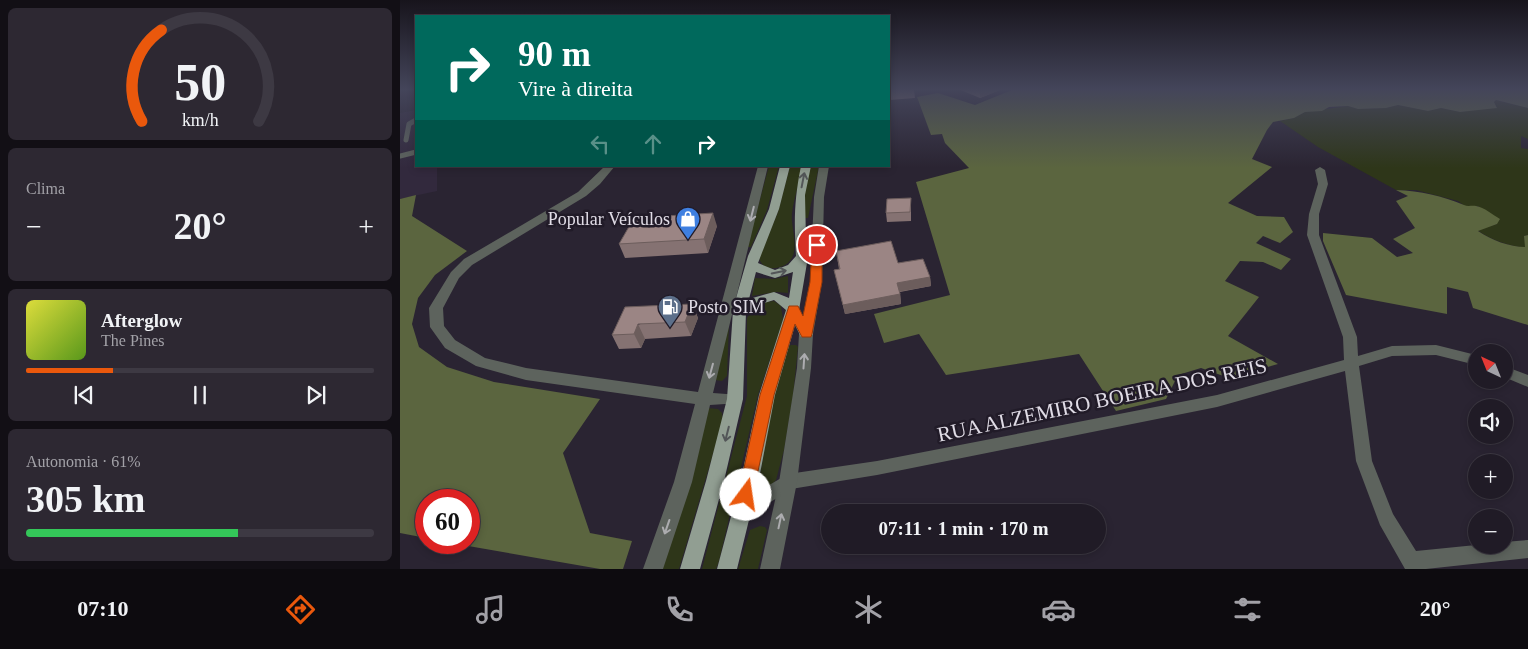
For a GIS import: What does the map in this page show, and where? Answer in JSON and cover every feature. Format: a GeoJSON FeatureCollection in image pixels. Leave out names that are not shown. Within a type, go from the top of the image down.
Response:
{"type":"FeatureCollection","features":[{"type":"Feature","properties":{"kind":"main road"},"geometry":{"type":"LineString","coordinates":[[690,569],[715,482],[735,400],[740,310],[754,256],[774,208],[785,167]]}},
{"type":"Feature","properties":{"kind":"main road"},"geometry":{"type":"LineString","coordinates":[[726,569],[767,395],[794,309],[802,256],[799,218],[800,195],[806,167]]}},
{"type":"Feature","properties":{"kind":"main road"},"geometry":{"type":"LineString","coordinates":[[752,265],[762,272],[778,273],[796,266],[817,232]]}},
{"type":"Feature","properties":{"kind":"main road"},"geometry":{"type":"LineString","coordinates":[[740,310],[753,301],[774,296],[788,302],[794,309],[806,334]]}},
{"type":"Feature","properties":{"kind":"street"},"geometry":{"type":"LineString","coordinates":[[609,167],[582,194],[468,262],[456,275],[436,308],[437,327],[450,344],[481,362],[526,374],[703,399],[735,400]]}},
{"type":"Feature","properties":{"kind":"street"},"geometry":{"type":"LineString","coordinates":[[653,569],[682,482],[763,167]]}},
{"type":"Feature","properties":{"kind":"street"},"geometry":{"type":"LineString","coordinates":[[770,569],[788,482],[804,368],[806,334],[816,282],[817,232],[824,167]]}},
{"type":"Feature","properties":{"kind":"street"},"geometry":{"type":"LineString","coordinates":[[1320,170],[1323,184],[1314,214],[1313,235],[1350,337],[1351,362],[1364,461],[1386,519],[1414,565],[1528,548]]}},
{"type":"Feature","properties":{"kind":"street","name":"RUA ALZEMIRO BOEIRA DOS REIS"},"geometry":{"type":"LineString","coordinates":[[741,511],[788,482],[878,468],[1217,400],[1303,378],[1392,351],[1416,349],[1453,352],[1468,357]]}},
{"type":"Feature","properties":{"kind":"street"},"geometry":{"type":"LineString","coordinates":[[1513,375],[1528,381]]}},
{"type":"Feature","properties":{"kind":"lane"},"geometry":{"type":"LineString","coordinates":[[406,140],[409,124],[415,121]]}},
{"type":"Feature","properties":{"kind":"lane"},"geometry":{"type":"LineString","coordinates":[[400,156],[415,152]]}},
{"type":"Feature","properties":{"kind":"shaded area"},"geometry":{"type":"Polygon","coordinates":[[[400,116],[415,116],[415,167],[437,167],[437,191],[400,199],[400,116]]]}},
{"type":"Feature","properties":{"kind":"green space"},"geometry":{"type":"Polygon","coordinates":[[[924,116],[1298,116],[1273,122],[1252,159],[1272,167],[1228,203],[1257,216],[1284,217],[1293,232],[1280,243],[1263,236],[1256,243],[1291,259],[1281,270],[1263,262],[1240,261],[1225,281],[1259,297],[1228,336],[1278,364],[1229,378],[1201,368],[1178,375],[1166,399],[1116,411],[1079,354],[946,375],[919,334],[884,343],[874,314],[950,295],[916,182],[969,168],[945,143],[942,134],[931,135],[924,116]]]}},
{"type":"Feature","properties":{"kind":"green space"},"geometry":{"type":"Polygon","coordinates":[[[1298,116],[1528,116],[1528,139],[1521,136],[1521,148],[1528,149],[1528,235],[1524,236],[1526,248],[1500,242],[1477,230],[1497,224],[1478,206],[1465,206],[1458,201],[1416,190],[1396,190],[1318,147],[1280,121],[1298,116]]]}},
{"type":"Feature","properties":{"kind":"green space"},"geometry":{"type":"Polygon","coordinates":[[[769,167],[779,167],[767,210],[751,247],[747,247],[769,167]]]}},
{"type":"Feature","properties":{"kind":"green space"},"geometry":{"type":"Polygon","coordinates":[[[790,167],[802,167],[792,213],[795,248],[790,260],[785,265],[778,268],[770,268],[763,265],[759,258],[778,212],[790,167]]]}},
{"type":"Feature","properties":{"kind":"green space"},"geometry":{"type":"Polygon","coordinates":[[[809,167],[819,167],[808,218],[804,218],[805,191],[809,167]]]}},
{"type":"Feature","properties":{"kind":"green space"},"geometry":{"type":"Polygon","coordinates":[[[1396,190],[1431,195],[1466,206],[1482,208],[1500,219],[1497,224],[1478,231],[1501,242],[1525,247],[1524,236],[1528,235],[1528,325],[1473,308],[1468,292],[1447,287],[1447,314],[1346,295],[1323,241],[1323,233],[1372,238],[1397,257],[1413,253],[1393,239],[1415,228],[1396,201],[1408,196],[1396,190]]]}},
{"type":"Feature","properties":{"kind":"green space"},"geometry":{"type":"Polygon","coordinates":[[[416,195],[412,216],[467,251],[435,275],[418,298],[412,324],[419,347],[447,367],[494,382],[600,399],[563,453],[590,533],[632,541],[623,569],[600,569],[480,548],[480,489],[415,489],[415,536],[400,533],[400,199],[416,195]]]}},
{"type":"Feature","properties":{"kind":"green space"},"geometry":{"type":"Polygon","coordinates":[[[788,276],[788,293],[776,292],[752,296],[755,278],[774,279],[788,276]]]}},
{"type":"Feature","properties":{"kind":"green space"},"geometry":{"type":"Polygon","coordinates":[[[774,301],[781,306],[783,320],[758,395],[719,561],[716,569],[702,569],[747,396],[747,318],[755,306],[774,301]]]}},
{"type":"Feature","properties":{"kind":"green space"},"geometry":{"type":"Polygon","coordinates":[[[729,323],[727,376],[722,381],[715,380],[729,323]]]}},
{"type":"Feature","properties":{"kind":"green space"},"geometry":{"type":"Polygon","coordinates":[[[789,346],[798,347],[793,396],[784,450],[776,480],[771,485],[762,487],[759,481],[774,396],[789,346]]]}},
{"type":"Feature","properties":{"kind":"green space"},"geometry":{"type":"Polygon","coordinates":[[[707,408],[718,409],[722,413],[723,420],[679,569],[661,569],[690,478],[707,408]]]}},
{"type":"Feature","properties":{"kind":"green space"},"geometry":{"type":"Polygon","coordinates":[[[760,526],[765,527],[767,530],[758,569],[738,569],[750,530],[760,526]]]}},
{"type":"Feature","properties":{"kind":"building"},"geometry":{"type":"Polygon","coordinates":[[[911,198],[910,212],[886,213],[887,199],[911,198]]]}},
{"type":"Feature","properties":{"kind":"building"},"geometry":{"type":"Polygon","coordinates":[[[713,213],[704,239],[619,244],[634,218],[713,213]]]}},
{"type":"Feature","properties":{"kind":"building"},"geometry":{"type":"Polygon","coordinates":[[[891,241],[898,263],[923,259],[930,277],[897,283],[900,294],[843,305],[834,270],[840,269],[836,251],[891,241]]]}},
{"type":"Feature","properties":{"kind":"building"},"geometry":{"type":"Polygon","coordinates":[[[692,304],[685,322],[638,324],[634,334],[612,335],[625,307],[692,304]]]}},
{"type":"Feature","properties":{"kind":"place","name":"Popular Veículos"},"geometry":{"type":"Point","coordinates":[688,240]}},
{"type":"Feature","properties":{"kind":"place","name":"Posto SIM"},"geometry":{"type":"Point","coordinates":[670,328]}},
{"type":"Feature","properties":{"kind":"route"},"geometry":{"type":"LineString","coordinates":[[746,495],[767,395],[794,309],[806,334],[816,282],[817,245]]}}]}
